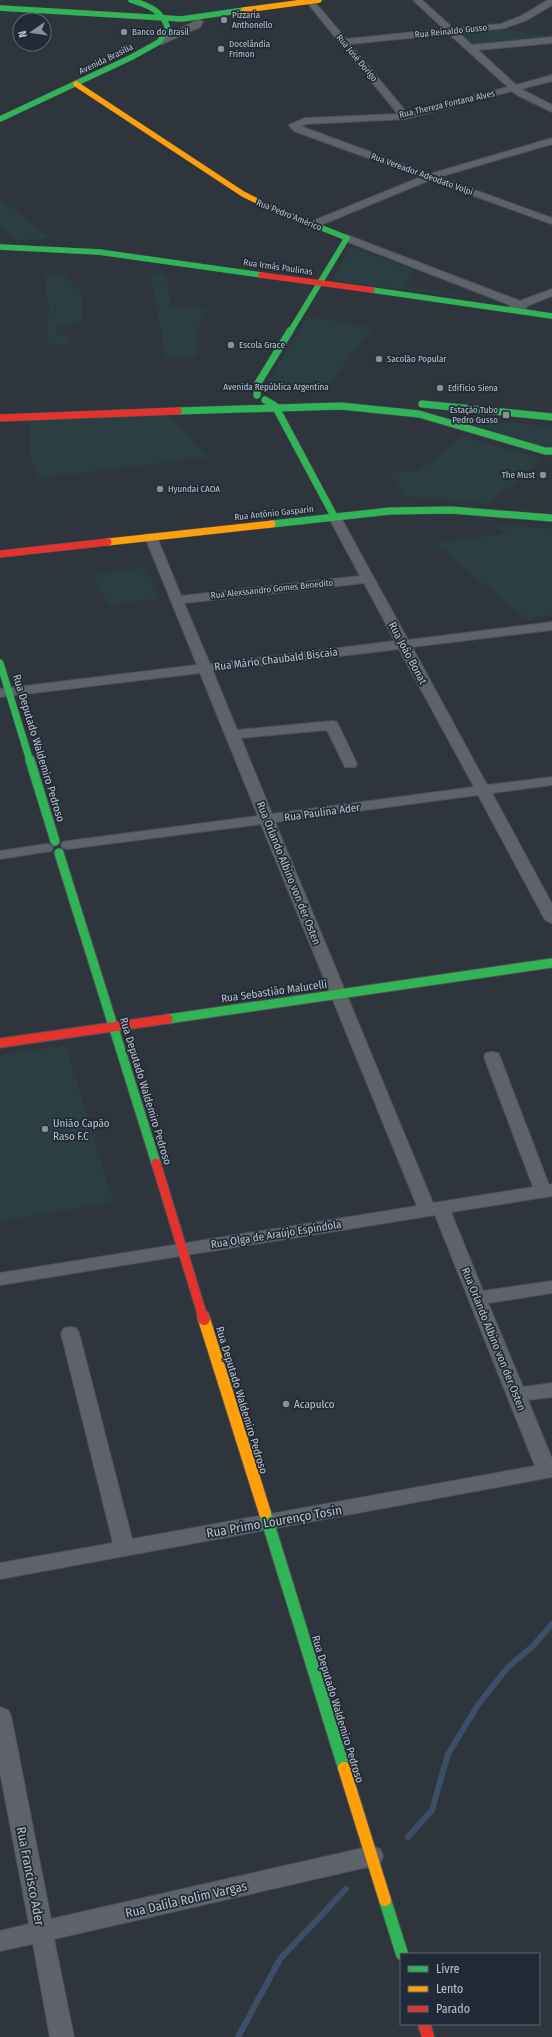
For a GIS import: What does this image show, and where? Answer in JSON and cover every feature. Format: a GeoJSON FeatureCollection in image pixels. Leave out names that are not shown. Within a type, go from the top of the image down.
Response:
{"type":"FeatureCollection","features":[{"type":"Feature","properties":{"kind":"street"},"geometry":{"type":"LineString","coordinates":[[131,0],[154,10],[166,19],[168,29],[159,42]]}},
{"type":"Feature","properties":{"kind":"street"},"geometry":{"type":"LineString","coordinates":[[416,0],[514,88],[532,100],[552,109]]}},
{"type":"Feature","properties":{"kind":"street"},"geometry":{"type":"LineString","coordinates":[[52,12],[166,19],[195,18],[314,1]]}},
{"type":"Feature","properties":{"kind":"street","name":"Rua José Dorigo"},"geometry":{"type":"LineString","coordinates":[[314,1],[344,42],[405,116]]}},
{"type":"Feature","properties":{"kind":"street","name":"Rua Reinaldo Gusso"},"geometry":{"type":"LineString","coordinates":[[344,42],[502,26],[519,20],[552,1]]}},
{"type":"Feature","properties":{"kind":"street"},"geometry":{"type":"LineString","coordinates":[[0,8],[46,12]]}},
{"type":"Feature","properties":{"kind":"street"},"geometry":{"type":"LineString","coordinates":[[0,16],[12,15]]}},
{"type":"Feature","properties":{"kind":"street"},"geometry":{"type":"LineString","coordinates":[[159,42],[197,25],[199,22]]}},
{"type":"Feature","properties":{"kind":"street"},"geometry":{"type":"LineString","coordinates":[[502,26],[524,30]]}},
{"type":"Feature","properties":{"kind":"street"},"geometry":{"type":"LineString","coordinates":[[538,32],[552,34]]}},
{"type":"Feature","properties":{"kind":"street"},"geometry":{"type":"LineString","coordinates":[[470,48],[552,40]]}},
{"type":"Feature","properties":{"kind":"street","name":"Avenida Brasília"},"geometry":{"type":"LineString","coordinates":[[0,119],[132,58],[159,42]]}},
{"type":"Feature","properties":{"kind":"street","name":"Rua Thereza Fontana Alves"},"geometry":{"type":"LineString","coordinates":[[294,125],[305,121],[405,116],[552,78]]}},
{"type":"Feature","properties":{"kind":"street","name":"Rua Pedro Américo"},"geometry":{"type":"LineString","coordinates":[[76,84],[243,194],[265,206],[522,306]]}},
{"type":"Feature","properties":{"kind":"street","name":"Rua Vereador Adeodato Volpi"},"geometry":{"type":"LineString","coordinates":[[294,125],[297,129],[302,131],[552,221]]}},
{"type":"Feature","properties":{"kind":"street"},"geometry":{"type":"LineString","coordinates":[[312,224],[429,177],[552,141]]}},
{"type":"Feature","properties":{"kind":"street"},"geometry":{"type":"LineString","coordinates":[[275,406],[253,396],[258,383],[347,238]]}},
{"type":"Feature","properties":{"kind":"street","name":"Rua Irmãs Paulinas"},"geometry":{"type":"LineString","coordinates":[[0,247],[40,248],[109,253],[552,316]]}},
{"type":"Feature","properties":{"kind":"street"},"geometry":{"type":"LineString","coordinates":[[476,305],[488,301],[488,295],[484,292]]}},
{"type":"Feature","properties":{"kind":"street"},"geometry":{"type":"LineString","coordinates":[[505,310],[522,306],[552,292]]}},
{"type":"Feature","properties":{"kind":"street","name":"Avenida República Argentina"},"geometry":{"type":"LineString","coordinates":[[253,396],[273,395]]}},
{"type":"Feature","properties":{"kind":"street","name":"Avenida República Argentina"},"geometry":{"type":"LineString","coordinates":[[341,397],[387,401]]}},
{"type":"Feature","properties":{"kind":"street"},"geometry":{"type":"LineString","coordinates":[[410,403],[552,417]]}},
{"type":"Feature","properties":{"kind":"street","name":"Avenida República Argentina"},"geometry":{"type":"LineString","coordinates":[[0,418],[275,406],[326,406],[419,414],[550,451]]}},
{"type":"Feature","properties":{"kind":"street","name":"Rua João Bonat"},"geometry":{"type":"LineString","coordinates":[[275,406],[552,918]]}},
{"type":"Feature","properties":{"kind":"street","name":"Rua Antônio Gasparin"},"geometry":{"type":"LineString","coordinates":[[0,554],[390,511],[445,510],[552,518]]}},
{"type":"Feature","properties":{"kind":"street","name":"Rua Orlando Albino von der Osten"},"geometry":{"type":"LineString","coordinates":[[151,537],[338,994],[434,1209],[478,1298],[517,1396],[550,1472]]}},
{"type":"Feature","properties":{"kind":"street","name":"Rua Alexssandro Gomes Benedito"},"geometry":{"type":"LineString","coordinates":[[176,600],[368,579]]}},
{"type":"Feature","properties":{"kind":"street","name":"Rua Mário Chaubald Biscaia"},"geometry":{"type":"LineString","coordinates":[[4,692],[552,626]]}},
{"type":"Feature","properties":{"kind":"street","name":"Rua Deputado Waldemiro Pedroso"},"geometry":{"type":"LineString","coordinates":[[0,663],[4,692],[57,847],[402,1953]]}},
{"type":"Feature","properties":{"kind":"street"},"geometry":{"type":"LineString","coordinates":[[232,735],[332,725],[350,764]]}},
{"type":"Feature","properties":{"kind":"street","name":"Rua Paulina Ader"},"geometry":{"type":"LineString","coordinates":[[0,855],[552,781]]}},
{"type":"Feature","properties":{"kind":"street","name":"Rua Sebastião Malucelli"},"geometry":{"type":"LineString","coordinates":[[0,1043],[552,963]]}},
{"type":"Feature","properties":{"kind":"street"},"geometry":{"type":"LineString","coordinates":[[492,1057],[547,1190]]}},
{"type":"Feature","properties":{"kind":"street","name":"Rua Olga de Araújo Espíndola"},"geometry":{"type":"LineString","coordinates":[[0,1279],[547,1190]]}},
{"type":"Feature","properties":{"kind":"street"},"geometry":{"type":"LineString","coordinates":[[478,1298],[552,1287]]}},
{"type":"Feature","properties":{"kind":"street"},"geometry":{"type":"LineString","coordinates":[[70,1333],[124,1548]]}},
{"type":"Feature","properties":{"kind":"street"},"geometry":{"type":"LineString","coordinates":[[517,1396],[552,1390]]}},
{"type":"Feature","properties":{"kind":"street","name":"Rua Primo Lourenço Tosin"},"geometry":{"type":"LineString","coordinates":[[0,1571],[550,1472]]}},
{"type":"Feature","properties":{"kind":"street","name":"Rua Francisco Ader"},"geometry":{"type":"LineString","coordinates":[[0,1716],[62,2037]]}},
{"type":"Feature","properties":{"kind":"street","name":"Rua Dalila Rolim Vargas"},"geometry":{"type":"LineString","coordinates":[[0,1941],[372,1856]]}},
{"type":"Feature","properties":{"kind":"street"},"geometry":{"type":"LineString","coordinates":[[424,2025],[428,2037]]}},
{"type":"Feature","properties":{"kind":"green space"},"geometry":{"type":"Polygon","coordinates":[[[500,28],[551,37],[475,46],[460,32],[500,28]]]}},
{"type":"Feature","properties":{"kind":"green space"},"geometry":{"type":"Polygon","coordinates":[[[0,198],[51,239],[16,240],[0,227],[0,198]]]}},
{"type":"Feature","properties":{"kind":"green space"},"geometry":{"type":"Polygon","coordinates":[[[351,247],[413,270],[404,286],[472,298],[332,280],[351,247]]]}},
{"type":"Feature","properties":{"kind":"green space"},"geometry":{"type":"Polygon","coordinates":[[[150,273],[166,274],[171,307],[207,308],[196,332],[197,357],[166,358],[150,273]]]}},
{"type":"Feature","properties":{"kind":"green space"},"geometry":{"type":"Polygon","coordinates":[[[44,274],[64,275],[81,293],[82,321],[58,327],[56,333],[67,337],[70,344],[56,345],[47,342],[49,307],[44,274]]]}},
{"type":"Feature","properties":{"kind":"green space"},"geometry":{"type":"Polygon","coordinates":[[[307,317],[373,327],[323,392],[268,391],[268,382],[307,317]]]}},
{"type":"Feature","properties":{"kind":"green space"},"geometry":{"type":"Polygon","coordinates":[[[167,414],[208,457],[39,478],[29,454],[30,419],[167,414]]]}},
{"type":"Feature","properties":{"kind":"green space"},"geometry":{"type":"Polygon","coordinates":[[[449,417],[552,426],[552,447],[537,446],[449,417]]]}},
{"type":"Feature","properties":{"kind":"green space"},"geometry":{"type":"Polygon","coordinates":[[[463,436],[543,460],[488,504],[404,496],[390,473],[418,471],[463,436]]]}},
{"type":"Feature","properties":{"kind":"green space"},"geometry":{"type":"Polygon","coordinates":[[[493,524],[552,529],[552,615],[526,619],[434,543],[507,534],[493,524]]]}},
{"type":"Feature","properties":{"kind":"green space"},"geometry":{"type":"Polygon","coordinates":[[[146,568],[160,598],[108,605],[93,574],[146,568]]]}},
{"type":"Feature","properties":{"kind":"green space","name":"União Capão Raso F.C"},"geometry":{"type":"Polygon","coordinates":[[[66,1045],[113,1202],[0,1221],[0,1055],[66,1045]]]}},
{"type":"Feature","properties":{"kind":"waterway"},"geometry":{"type":"LineString","coordinates":[[408,1837],[432,1810],[448,1754],[478,1705],[508,1667],[533,1646],[552,1624]]}},
{"type":"Feature","properties":{"kind":"waterway"},"geometry":{"type":"LineString","coordinates":[[238,2037],[280,1959],[346,1889]]}},
{"type":"Feature","properties":{"kind":"traffic: fast"},"geometry":{"type":"LineString","coordinates":[[0,119],[132,57],[159,42],[168,29],[163,17],[149,6],[131,0]]}},
{"type":"Feature","properties":{"kind":"traffic: fast"},"geometry":{"type":"LineString","coordinates":[[0,8],[182,19],[244,10]]}},
{"type":"Feature","properties":{"kind":"traffic: fast"},"geometry":{"type":"LineString","coordinates":[[257,395],[258,383],[347,238],[269,207]]}},
{"type":"Feature","properties":{"kind":"traffic: fast"},"geometry":{"type":"LineString","coordinates":[[0,247],[99,252],[164,260],[261,275]]}},
{"type":"Feature","properties":{"kind":"traffic: fast"},"geometry":{"type":"LineString","coordinates":[[372,290],[552,316]]}},
{"type":"Feature","properties":{"kind":"traffic: fast"},"geometry":{"type":"LineString","coordinates":[[265,400],[275,406],[334,516]]}},
{"type":"Feature","properties":{"kind":"traffic: fast"},"geometry":{"type":"LineString","coordinates":[[422,404],[552,417]]}},
{"type":"Feature","properties":{"kind":"traffic: fast"},"geometry":{"type":"LineString","coordinates":[[178,411],[341,406],[419,414],[545,451],[552,451]]}},
{"type":"Feature","properties":{"kind":"traffic: fast"},"geometry":{"type":"LineString","coordinates":[[272,524],[390,511],[451,510],[552,518]]}},
{"type":"Feature","properties":{"kind":"traffic: fast"},"geometry":{"type":"LineString","coordinates":[[0,663],[55,841]]}},
{"type":"Feature","properties":{"kind":"traffic: fast"},"geometry":{"type":"LineString","coordinates":[[59,853],[156,1163]]}},
{"type":"Feature","properties":{"kind":"traffic: fast"},"geometry":{"type":"LineString","coordinates":[[168,1019],[552,963]]}},
{"type":"Feature","properties":{"kind":"traffic: fast"},"geometry":{"type":"LineString","coordinates":[[265,1513],[344,1768]]}},
{"type":"Feature","properties":{"kind":"traffic: fast"},"geometry":{"type":"LineString","coordinates":[[385,1900],[402,1953]]}},
{"type":"Feature","properties":{"kind":"traffic: slow"},"geometry":{"type":"LineString","coordinates":[[244,10],[319,0]]}},
{"type":"Feature","properties":{"kind":"traffic: slow"},"geometry":{"type":"LineString","coordinates":[[76,84],[243,194],[269,207]]}},
{"type":"Feature","properties":{"kind":"traffic: slow"},"geometry":{"type":"LineString","coordinates":[[108,542],[272,524]]}},
{"type":"Feature","properties":{"kind":"traffic: slow"},"geometry":{"type":"LineString","coordinates":[[204,1319],[265,1513]]}},
{"type":"Feature","properties":{"kind":"traffic: slow"},"geometry":{"type":"LineString","coordinates":[[344,1768],[385,1900]]}},
{"type":"Feature","properties":{"kind":"traffic: jam"},"geometry":{"type":"LineString","coordinates":[[261,275],[372,290]]}},
{"type":"Feature","properties":{"kind":"traffic: jam"},"geometry":{"type":"LineString","coordinates":[[0,418],[178,411]]}},
{"type":"Feature","properties":{"kind":"traffic: jam"},"geometry":{"type":"LineString","coordinates":[[0,554],[108,542]]}},
{"type":"Feature","properties":{"kind":"traffic: jam"},"geometry":{"type":"LineString","coordinates":[[0,1043],[168,1019]]}},
{"type":"Feature","properties":{"kind":"traffic: jam"},"geometry":{"type":"LineString","coordinates":[[156,1163],[204,1319]]}},
{"type":"Feature","properties":{"kind":"traffic: jam"},"geometry":{"type":"LineString","coordinates":[[424,2025],[428,2037]]}},
{"type":"Feature","properties":{"kind":"place","name":"Pizzaria Anthonello"},"geometry":{"type":"Point","coordinates":[224,20]}},
{"type":"Feature","properties":{"kind":"place","name":"Banco do Brasil"},"geometry":{"type":"Point","coordinates":[124,32]}},
{"type":"Feature","properties":{"kind":"place","name":"Docelândia Frimon"},"geometry":{"type":"Point","coordinates":[221,49]}},
{"type":"Feature","properties":{"kind":"place","name":"Escola Grace"},"geometry":{"type":"Point","coordinates":[231,345]}},
{"type":"Feature","properties":{"kind":"place","name":"Sacolão Popular"},"geometry":{"type":"Point","coordinates":[379,359]}},
{"type":"Feature","properties":{"kind":"place","name":"Edifício Siena"},"geometry":{"type":"Point","coordinates":[440,388]}},
{"type":"Feature","properties":{"kind":"place","name":"Estação Tubo Pedro Gusso"},"geometry":{"type":"Point","coordinates":[506,415]}},
{"type":"Feature","properties":{"kind":"place","name":"The Must"},"geometry":{"type":"Point","coordinates":[543,475]}},
{"type":"Feature","properties":{"kind":"place","name":"Hyundai CAOA"},"geometry":{"type":"Point","coordinates":[160,489]}},
{"type":"Feature","properties":{"kind":"place","name":"União Capão Raso F.C"},"geometry":{"type":"Point","coordinates":[45,1129]}},
{"type":"Feature","properties":{"kind":"place","name":"Acapulco"},"geometry":{"type":"Point","coordinates":[286,1404]}}]}
